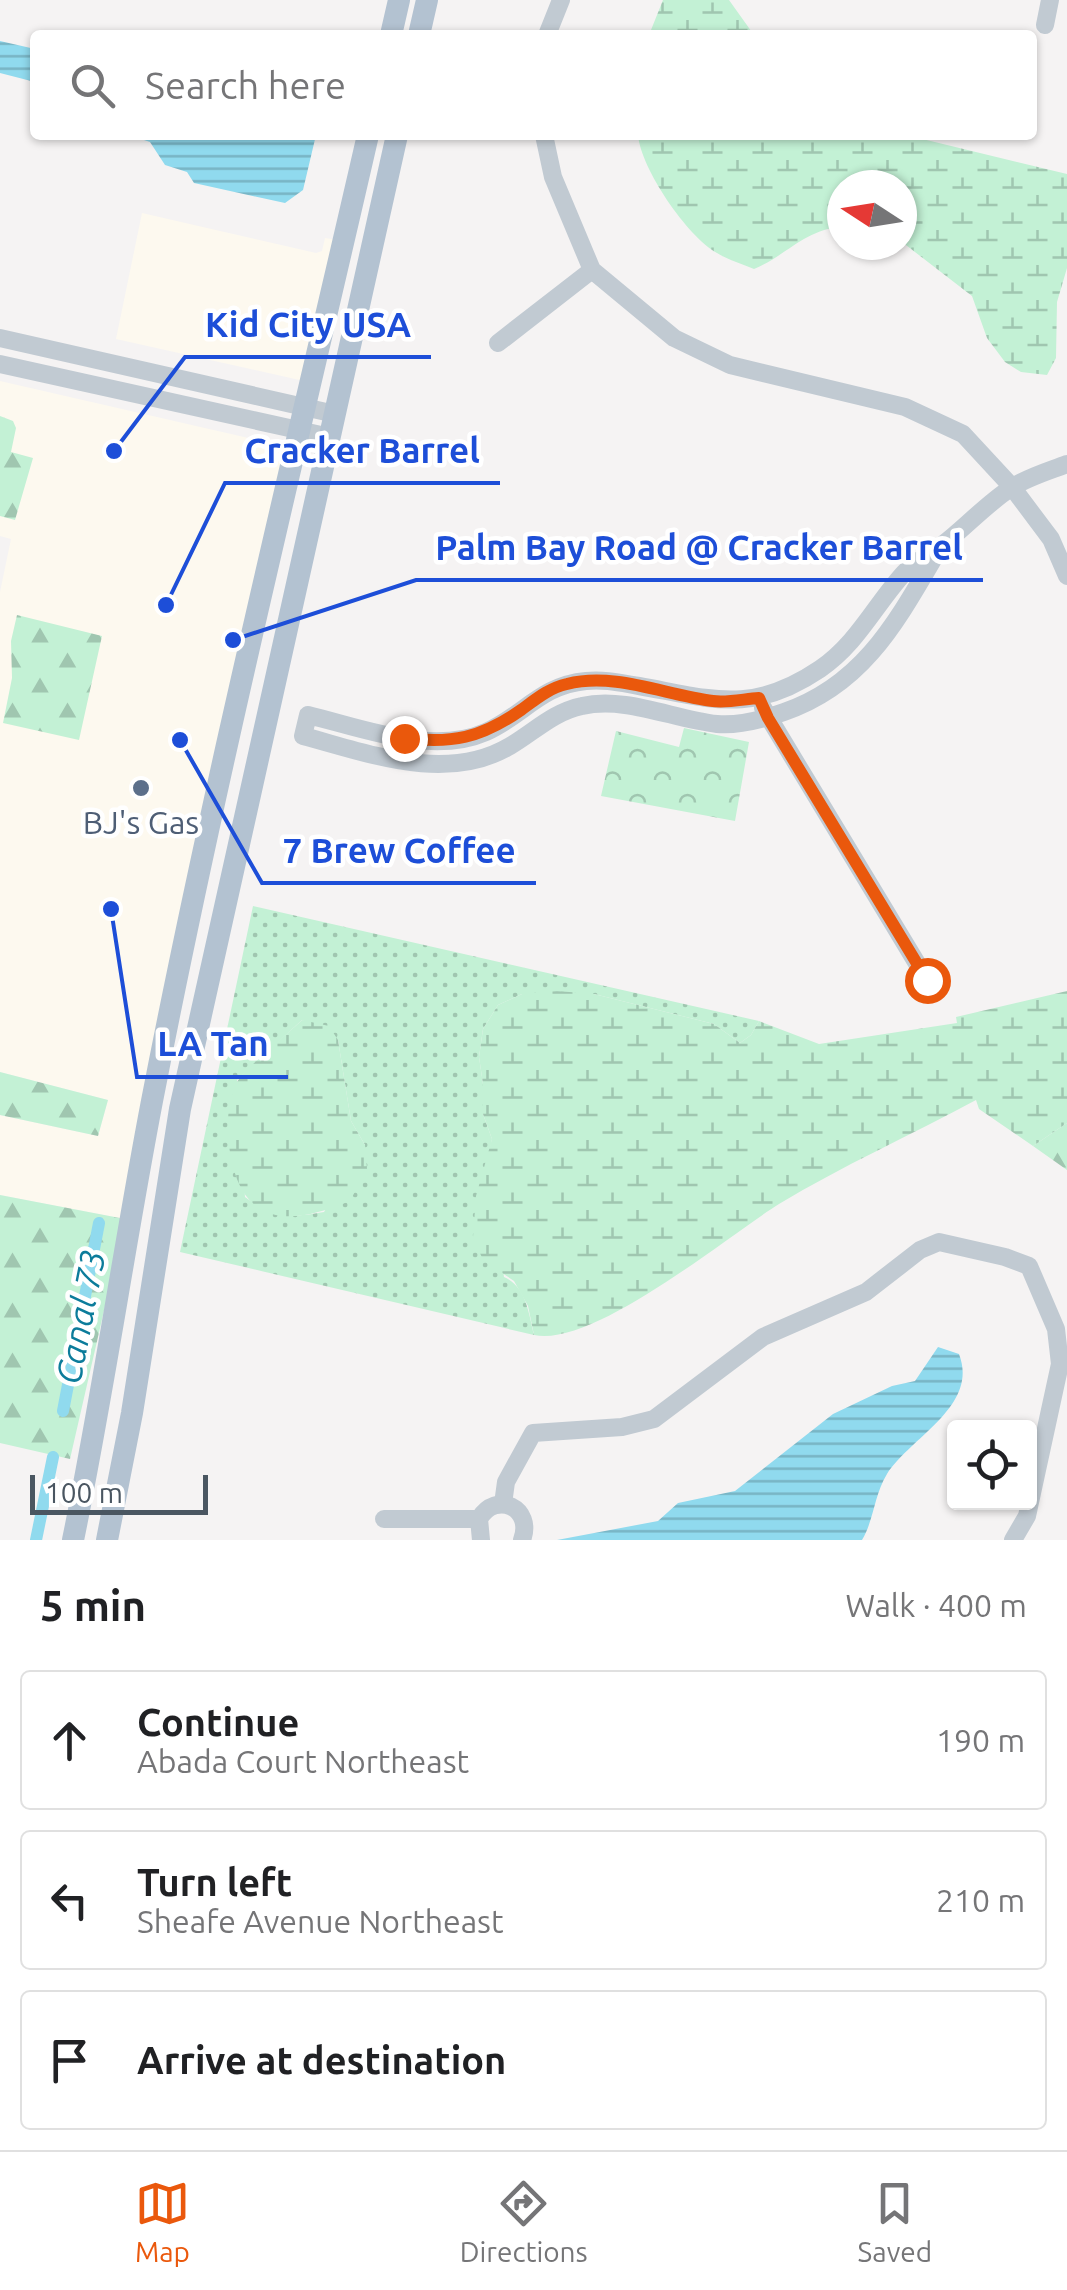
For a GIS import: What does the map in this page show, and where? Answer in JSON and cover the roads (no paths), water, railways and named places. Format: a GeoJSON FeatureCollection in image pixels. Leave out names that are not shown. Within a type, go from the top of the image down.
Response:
{"type":"FeatureCollection","features":[{"type":"Feature","properties":{"kind":"main road"},"geometry":{"type":"LineString","coordinates":[[392,30],[399,0]]}},
{"type":"Feature","properties":{"kind":"main road"},"geometry":{"type":"LineString","coordinates":[[421,30],[427,0]]}},
{"type":"Feature","properties":{"kind":"main road"},"geometry":{"type":"LineString","coordinates":[[73,1540],[99,1417],[152,1102],[235,704],[367,140]]}},
{"type":"Feature","properties":{"kind":"main road"},"geometry":{"type":"LineString","coordinates":[[106,1540],[132,1413],[180,1110],[396,140]]}},
{"type":"Feature","properties":{"kind":"main road"},"geometry":{"type":"LineString","coordinates":[[152,1102],[180,1110]]}},
{"type":"Feature","properties":{"kind":"street"},"geometry":{"type":"LineString","coordinates":[[550,30],[561,0]]}},
{"type":"Feature","properties":{"kind":"street"},"geometry":{"type":"LineString","coordinates":[[1045,25],[1050,0]]}},
{"type":"Feature","properties":{"kind":"street"},"geometry":{"type":"LineString","coordinates":[[545,140],[554,178],[592,270],[674,338],[730,366],[905,407],[963,434],[1012,487],[1051,538],[1067,576]]}},
{"type":"Feature","properties":{"kind":"street"},"geometry":{"type":"LineString","coordinates":[[498,344],[592,270]]}},
{"type":"Feature","properties":{"kind":"street"},"geometry":{"type":"LineString","coordinates":[[0,338],[305,406],[332,426]]}},
{"type":"Feature","properties":{"kind":"street"},"geometry":{"type":"LineString","coordinates":[[0,364],[299,430],[332,426]]}},
{"type":"Feature","properties":{"kind":"street"},"geometry":{"type":"LineString","coordinates":[[941,546],[890,631],[849,678],[814,702],[768,718],[721,724],[606,703],[580,706],[557,714],[509,747],[479,759],[438,766],[303,736],[308,715],[404,738],[462,739],[487,732],[542,694],[589,680],[716,702],[759,698],[790,687],[841,653],[907,570],[1012,487],[1067,464]]}},
{"type":"Feature","properties":{"kind":"street"},"geometry":{"type":"LineString","coordinates":[[759,698],[927,980]]}},
{"type":"Feature","properties":{"kind":"street"},"geometry":{"type":"LineString","coordinates":[[502,1504],[506,1482],[532,1433],[622,1427],[654,1419],[764,1337],[866,1292],[920,1250],[939,1242],[1029,1266],[1056,1329],[1060,1364],[1027,1516],[1013,1540]]}},
{"type":"Feature","properties":{"kind":"street"},"geometry":{"type":"LineString","coordinates":[[481,1540],[479,1519],[490,1506],[502,1504],[522,1515],[522,1540]]}},
{"type":"Feature","properties":{"kind":"street"},"geometry":{"type":"LineString","coordinates":[[384,1519],[479,1519]]}},
{"type":"Feature","properties":{"kind":"water"},"geometry":{"type":"Polygon","coordinates":[[[0,41],[30,48],[30,81],[0,73],[0,41]]]}},
{"type":"Feature","properties":{"kind":"water"},"geometry":{"type":"Polygon","coordinates":[[[144,140],[315,140],[303,190],[285,203],[194,183],[187,172],[165,165],[150,142],[144,140]]]}},
{"type":"Feature","properties":{"kind":"water"},"geometry":{"type":"Polygon","coordinates":[[[938,1347],[959,1354],[963,1373],[960,1389],[940,1419],[887,1474],[862,1540],[557,1540],[658,1521],[678,1503],[735,1491],[833,1414],[892,1386],[915,1381],[938,1347]]]}},
{"type":"Feature","properties":{"kind":"waterway","name":"Canal 73"},"geometry":{"type":"LineString","coordinates":[[63,1411],[99,1223]]}},
{"type":"Feature","properties":{"kind":"waterway","name":"Canal 73"},"geometry":{"type":"LineString","coordinates":[[36,1540],[53,1457]]}},
{"type":"Feature","properties":{"kind":"place","name":"Kid City USA"},"geometry":{"type":"Point","coordinates":[114,451]}},
{"type":"Feature","properties":{"kind":"place","name":"Cracker Barrel"},"geometry":{"type":"Point","coordinates":[166,605]}},
{"type":"Feature","properties":{"kind":"place","name":"Palm Bay Road @ Cracker Barrel"},"geometry":{"type":"Point","coordinates":[233,640]}},
{"type":"Feature","properties":{"kind":"place","name":"7 Brew Coffee"},"geometry":{"type":"Point","coordinates":[180,740]}},
{"type":"Feature","properties":{"kind":"place","name":"BJ's Gas"},"geometry":{"type":"Point","coordinates":[141,788]}},
{"type":"Feature","properties":{"kind":"place","name":"LA Tan"},"geometry":{"type":"Point","coordinates":[111,909]}}]}
